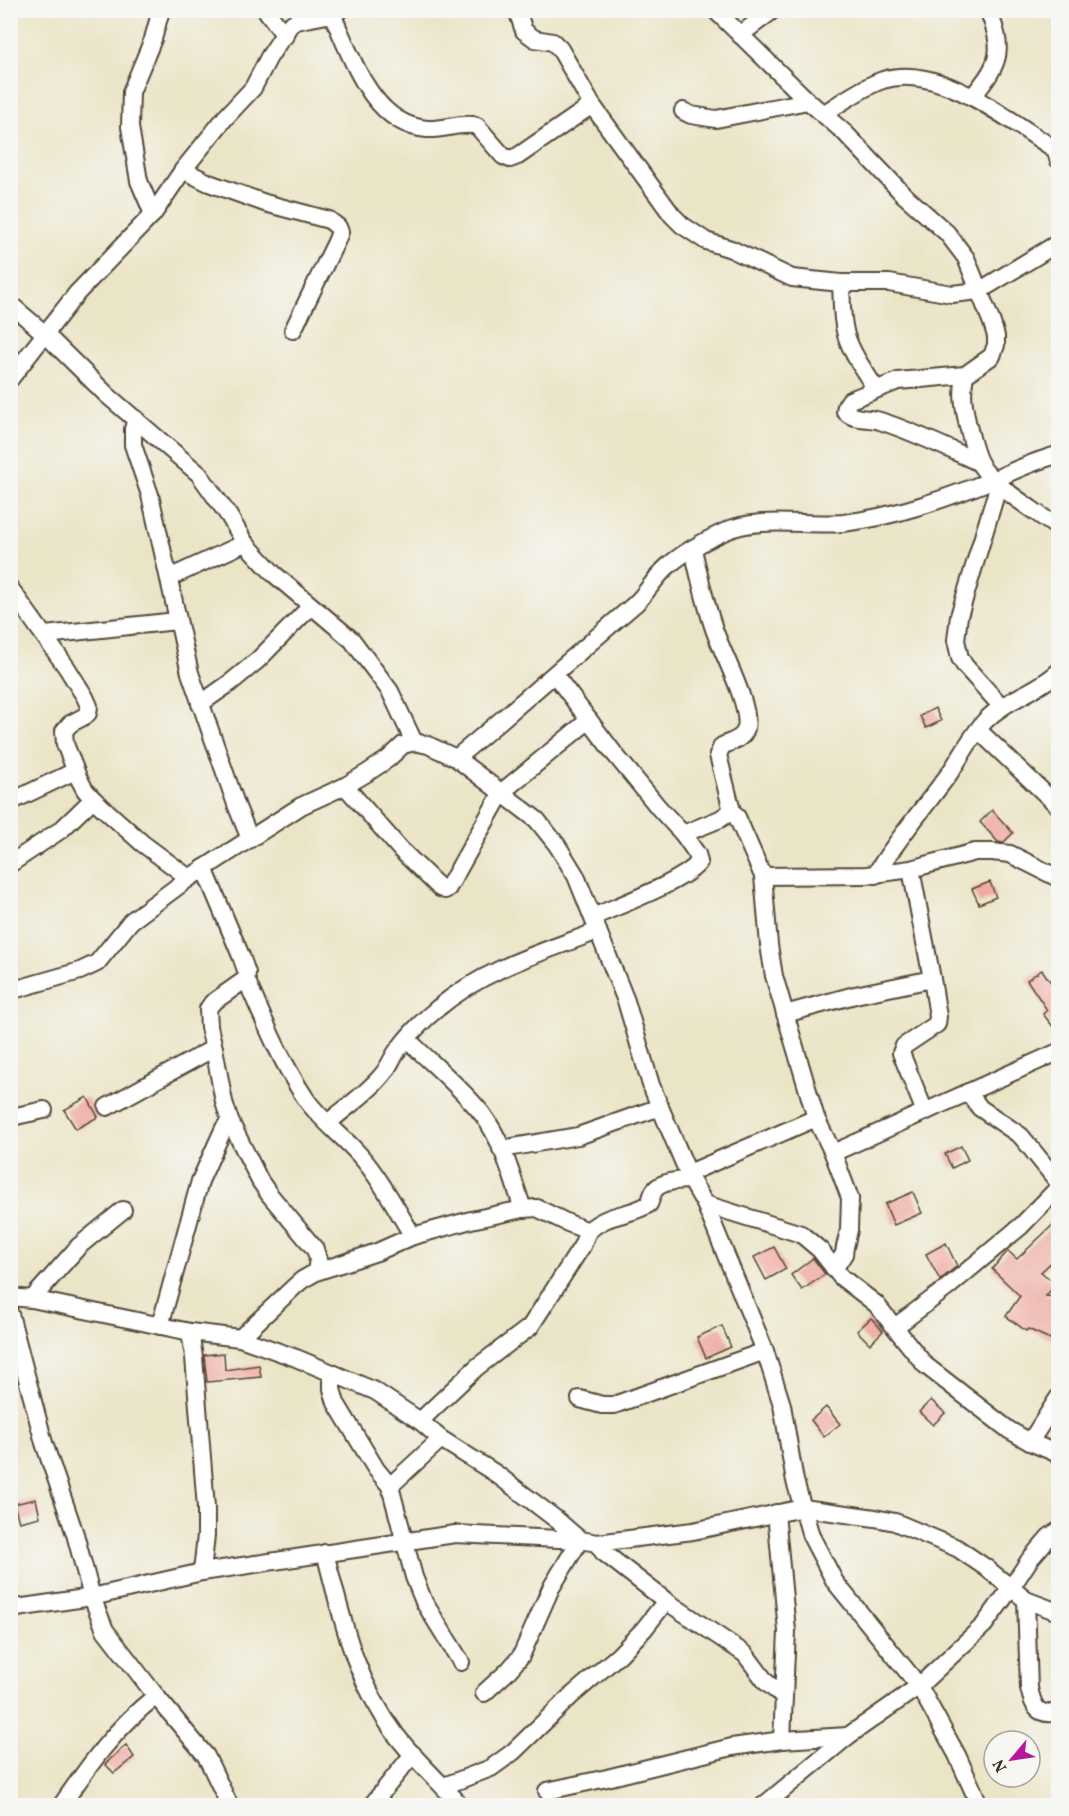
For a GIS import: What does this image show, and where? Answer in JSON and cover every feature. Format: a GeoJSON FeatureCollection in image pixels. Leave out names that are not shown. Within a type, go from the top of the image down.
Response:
{"type":"FeatureCollection","features":[{"type":"Feature","properties":{"kind":"street"},"geometry":{"type":"LineString","coordinates":[[153,213],[139,181],[130,127],[131,92],[153,39],[160,10]]}},
{"type":"Feature","properties":{"kind":"street"},"geometry":{"type":"LineString","coordinates":[[266,10],[285,36]]}},
{"type":"Feature","properties":{"kind":"street"},"geometry":{"type":"LineString","coordinates":[[517,10],[524,31],[534,39],[553,42],[560,49],[592,105],[672,216],[706,241],[731,249],[792,278],[841,283],[889,283],[951,294],[979,291],[1059,243]]}},
{"type":"Feature","properties":{"kind":"street"},"geometry":{"type":"LineString","coordinates":[[715,10],[808,101],[845,133],[904,195],[947,233],[966,258],[996,336],[992,356],[965,375],[898,381],[876,389],[850,400],[845,411],[853,417],[876,419],[908,430],[980,463]]}},
{"type":"Feature","properties":{"kind":"street"},"geometry":{"type":"LineString","coordinates":[[740,35],[773,10]]}},
{"type":"Feature","properties":{"kind":"street"},"geometry":{"type":"LineString","coordinates":[[973,96],[996,63],[999,46],[988,10]]}},
{"type":"Feature","properties":{"kind":"street"},"geometry":{"type":"LineString","coordinates":[[10,379],[44,333],[153,213],[183,170],[225,118],[253,88],[269,57],[285,36],[290,25],[296,21],[336,12],[367,87],[389,114],[411,126],[429,129],[473,124],[503,156],[510,159],[518,156],[592,105]]}},
{"type":"Feature","properties":{"kind":"street"},"geometry":{"type":"LineString","coordinates":[[823,114],[882,80],[908,76],[928,80],[973,96],[1058,152]]}},
{"type":"Feature","properties":{"kind":"street"},"geometry":{"type":"LineString","coordinates":[[683,111],[691,115],[716,119],[808,101]]}},
{"type":"Feature","properties":{"kind":"street"},"geometry":{"type":"LineString","coordinates":[[183,170],[209,183],[266,203],[329,220],[338,227],[340,232],[336,242],[293,330]]}},
{"type":"Feature","properties":{"kind":"street"},"geometry":{"type":"LineString","coordinates":[[841,283],[846,335],[856,357],[876,389]]}},
{"type":"Feature","properties":{"kind":"street"},"geometry":{"type":"LineString","coordinates":[[10,304],[44,333],[107,394],[200,474],[245,543],[274,574],[352,640],[390,690],[414,742]]}},
{"type":"Feature","properties":{"kind":"street"},"geometry":{"type":"LineString","coordinates":[[965,375],[962,391],[963,405],[970,435],[984,471],[1059,528]]}},
{"type":"Feature","properties":{"kind":"street"},"geometry":{"type":"LineString","coordinates":[[136,419],[133,429],[133,445],[150,495],[190,673],[250,839]]}},
{"type":"Feature","properties":{"kind":"street"},"geometry":{"type":"LineString","coordinates":[[456,758],[555,675],[639,600],[667,567],[727,530],[760,523],[844,523],[926,505],[996,482],[1043,458],[1059,454]]}},
{"type":"Feature","properties":{"kind":"street"},"geometry":{"type":"LineString","coordinates":[[996,482],[958,616],[956,640],[964,666],[1002,707]]}},
{"type":"Feature","properties":{"kind":"street"},"geometry":{"type":"LineString","coordinates":[[169,578],[245,543]]}},
{"type":"Feature","properties":{"kind":"street"},"geometry":{"type":"LineString","coordinates":[[693,549],[714,631],[747,711],[746,729],[741,738],[722,746],[718,755],[732,811],[763,876],[774,976],[785,1014],[816,1118],[833,1153],[850,1198],[849,1230],[844,1254],[834,1269]]}},
{"type":"Feature","properties":{"kind":"street"},"geometry":{"type":"LineString","coordinates":[[10,588],[45,635],[89,706],[88,713],[70,724],[64,731],[65,744],[85,790],[142,843],[189,878]]}},
{"type":"Feature","properties":{"kind":"street"},"geometry":{"type":"LineString","coordinates":[[200,704],[258,660],[311,606]]}},
{"type":"Feature","properties":{"kind":"street"},"geometry":{"type":"LineString","coordinates":[[45,635],[177,621]]}},
{"type":"Feature","properties":{"kind":"street"},"geometry":{"type":"LineString","coordinates":[[875,875],[985,721],[1002,707],[1043,684],[1059,672]]}},
{"type":"Feature","properties":{"kind":"street"},"geometry":{"type":"LineString","coordinates":[[328,1123],[374,1084],[416,1028],[438,1007],[489,974],[595,924],[695,867],[699,862],[697,854],[683,834],[659,808],[555,675]]}},
{"type":"Feature","properties":{"kind":"street"},"geometry":{"type":"LineString","coordinates":[[345,786],[400,850],[440,888],[445,890],[502,792],[589,720]]}},
{"type":"Feature","properties":{"kind":"street"},"geometry":{"type":"LineString","coordinates":[[978,730],[1059,806]]}},
{"type":"Feature","properties":{"kind":"street"},"geometry":{"type":"LineString","coordinates":[[10,991],[80,971],[97,963],[131,921],[189,878],[302,806],[345,786],[388,759],[403,745],[414,742],[428,745],[456,758],[537,820],[557,845],[576,876],[626,1001],[660,1107],[690,1177],[705,1204],[765,1351],[782,1405],[795,1481],[811,1536],[835,1582],[919,1686],[957,1755],[980,1806]]}},
{"type":"Feature","properties":{"kind":"street"},"geometry":{"type":"LineString","coordinates":[[10,802],[75,771]]}},
{"type":"Feature","properties":{"kind":"street"},"geometry":{"type":"LineString","coordinates":[[10,864],[62,829],[93,799]]}},
{"type":"Feature","properties":{"kind":"street"},"geometry":{"type":"LineString","coordinates":[[683,834],[720,819],[732,811]]}},
{"type":"Feature","properties":{"kind":"street"},"geometry":{"type":"LineString","coordinates":[[763,876],[875,875],[910,869],[975,852],[992,852],[1010,854],[1059,878]]}},
{"type":"Feature","properties":{"kind":"street"},"geometry":{"type":"LineString","coordinates":[[204,868],[241,956],[247,974],[246,979],[291,1075],[308,1101],[376,1175],[413,1236]]}},
{"type":"Feature","properties":{"kind":"street"},"geometry":{"type":"LineString","coordinates":[[910,869],[938,1016],[937,1024],[904,1046],[901,1053],[925,1112]]}},
{"type":"Feature","properties":{"kind":"street"},"geometry":{"type":"LineString","coordinates":[[246,979],[212,1003],[208,1009],[209,1027],[224,1102],[251,1164],[269,1194],[315,1249],[318,1259],[316,1272]]}},
{"type":"Feature","properties":{"kind":"street"},"geometry":{"type":"LineString","coordinates":[[785,1014],[855,995],[932,979]]}},
{"type":"Feature","properties":{"kind":"street"},"geometry":{"type":"LineString","coordinates":[[407,1039],[484,1116],[501,1149],[523,1209]]}},
{"type":"Feature","properties":{"kind":"street"},"geometry":{"type":"LineString","coordinates":[[107,1107],[214,1048]]}},
{"type":"Feature","properties":{"kind":"street"},"geometry":{"type":"LineString","coordinates":[[833,1153],[1059,1052]]}},
{"type":"Feature","properties":{"kind":"street"},"geometry":{"type":"LineString","coordinates":[[968,1092],[980,1108],[1021,1136],[1059,1182]]}},
{"type":"Feature","properties":{"kind":"street"},"geometry":{"type":"LineString","coordinates":[[501,1149],[578,1136],[660,1107]]}},
{"type":"Feature","properties":{"kind":"street"},"geometry":{"type":"LineString","coordinates":[[10,1119],[44,1110]]}},
{"type":"Feature","properties":{"kind":"street"},"geometry":{"type":"LineString","coordinates":[[420,1421],[477,1367],[530,1327],[582,1246],[588,1231],[597,1223],[605,1218],[649,1204],[654,1190],[658,1187],[690,1177],[816,1118]]}},
{"type":"Feature","properties":{"kind":"street"},"geometry":{"type":"LineString","coordinates":[[160,1326],[200,1181],[224,1128],[230,1120]]}},
{"type":"Feature","properties":{"kind":"street"},"geometry":{"type":"LineString","coordinates":[[895,1327],[1004,1240],[1059,1188]]}},
{"type":"Feature","properties":{"kind":"street"},"geometry":{"type":"LineString","coordinates":[[705,1204],[801,1234],[820,1250],[834,1269],[852,1287],[876,1304],[925,1365],[1009,1430],[1059,1454]]}},
{"type":"Feature","properties":{"kind":"street"},"geometry":{"type":"LineString","coordinates":[[240,1338],[302,1280],[316,1272],[377,1252],[413,1236],[471,1220],[537,1208],[588,1231]]}},
{"type":"Feature","properties":{"kind":"street"},"geometry":{"type":"LineString","coordinates":[[32,1299],[79,1246],[123,1210]]}},
{"type":"Feature","properties":{"kind":"street"},"geometry":{"type":"LineString","coordinates":[[10,1297],[32,1299],[190,1332],[240,1338],[375,1391],[420,1421],[441,1439],[495,1473],[580,1540]]}},
{"type":"Feature","properties":{"kind":"street"},"geometry":{"type":"LineString","coordinates":[[10,1314],[44,1443],[75,1534],[92,1597],[105,1630],[206,1756],[230,1806]]}},
{"type":"Feature","properties":{"kind":"street"},"geometry":{"type":"LineString","coordinates":[[190,1332],[206,1509],[202,1572]]}},
{"type":"Feature","properties":{"kind":"street"},"geometry":{"type":"LineString","coordinates":[[580,1399],[602,1405],[614,1405],[765,1351]]}},
{"type":"Feature","properties":{"kind":"street"},"geometry":{"type":"LineString","coordinates":[[332,1373],[332,1389],[336,1403],[376,1469],[390,1486],[414,1577],[424,1602],[461,1662]]}},
{"type":"Feature","properties":{"kind":"street"},"geometry":{"type":"LineString","coordinates":[[1030,1442],[1059,1398]]}},
{"type":"Feature","properties":{"kind":"street"},"geometry":{"type":"LineString","coordinates":[[390,1486],[441,1439]]}},
{"type":"Feature","properties":{"kind":"street"},"geometry":{"type":"LineString","coordinates":[[10,1609],[92,1597],[202,1572],[455,1534],[580,1540],[597,1543],[693,1531],[803,1508],[895,1522],[911,1528],[957,1548],[1026,1600],[1059,1612]]}},
{"type":"Feature","properties":{"kind":"street"},"geometry":{"type":"LineString","coordinates":[[776,1513],[787,1631],[782,1740]]}},
{"type":"Feature","properties":{"kind":"street"},"geometry":{"type":"LineString","coordinates":[[765,1804],[848,1736],[919,1686],[984,1625],[1030,1558],[1049,1537],[1059,1530]]}},
{"type":"Feature","properties":{"kind":"street"},"geometry":{"type":"LineString","coordinates":[[484,1693],[521,1656],[551,1588],[580,1540]]}},
{"type":"Feature","properties":{"kind":"street"},"geometry":{"type":"LineString","coordinates":[[597,1543],[603,1552],[666,1601],[740,1650],[766,1682],[784,1697]]}},
{"type":"Feature","properties":{"kind":"street"},"geometry":{"type":"LineString","coordinates":[[325,1553],[347,1640],[364,1682],[398,1737],[461,1806]]}},
{"type":"Feature","properties":{"kind":"street"},"geometry":{"type":"LineString","coordinates":[[1026,1600],[1031,1699],[1035,1707],[1043,1713],[1059,1712]]}},
{"type":"Feature","properties":{"kind":"street"},"geometry":{"type":"LineString","coordinates":[[444,1786],[491,1768],[513,1752],[570,1697],[619,1655],[666,1601]]}},
{"type":"Feature","properties":{"kind":"street"},"geometry":{"type":"LineString","coordinates":[[61,1806],[110,1739],[139,1709],[156,1696]]}},
{"type":"Feature","properties":{"kind":"street"},"geometry":{"type":"LineString","coordinates":[[547,1791],[732,1747],[782,1740],[848,1736]]}},
{"type":"Feature","properties":{"kind":"street"},"geometry":{"type":"LineString","coordinates":[[371,1806],[413,1754]]}},
{"type":"Feature","properties":{"kind":"building"},"geometry":{"type":"Polygon","coordinates":[[[935,708],[941,721],[926,728],[920,716],[935,708]]]}},
{"type":"Feature","properties":{"kind":"building"},"geometry":{"type":"Polygon","coordinates":[[[992,810],[1013,833],[1003,843],[998,842],[980,822],[992,810]]]}},
{"type":"Feature","properties":{"kind":"building"},"geometry":{"type":"Polygon","coordinates":[[[990,882],[996,897],[979,904],[972,889],[990,882]]]}},
{"type":"Feature","properties":{"kind":"building"},"geometry":{"type":"Polygon","coordinates":[[[1042,970],[1059,994],[1059,1034],[1043,1014],[1047,1010],[1027,980],[1042,970]]]}},
{"type":"Feature","properties":{"kind":"building"},"geometry":{"type":"Polygon","coordinates":[[[87,1097],[98,1117],[76,1129],[64,1110],[87,1097]]]}},
{"type":"Feature","properties":{"kind":"building"},"geometry":{"type":"Polygon","coordinates":[[[961,1146],[968,1160],[952,1168],[945,1154],[961,1146]]]}},
{"type":"Feature","properties":{"kind":"building"},"geometry":{"type":"Polygon","coordinates":[[[913,1192],[922,1213],[894,1225],[885,1204],[913,1192]]]}},
{"type":"Feature","properties":{"kind":"building"},"geometry":{"type":"Polygon","coordinates":[[[1059,1219],[1059,1255],[1041,1272],[1056,1284],[1046,1296],[1059,1298],[1059,1343],[1028,1329],[1026,1331],[1006,1316],[1020,1296],[992,1269],[1008,1251],[1017,1259],[1059,1219]]]}},
{"type":"Feature","properties":{"kind":"building"},"geometry":{"type":"Polygon","coordinates":[[[946,1243],[957,1266],[940,1280],[926,1254],[946,1243]]]}},
{"type":"Feature","properties":{"kind":"building"},"geometry":{"type":"Polygon","coordinates":[[[774,1247],[786,1269],[766,1280],[754,1257],[774,1247]]]}},
{"type":"Feature","properties":{"kind":"building"},"geometry":{"type":"Polygon","coordinates":[[[813,1258],[825,1274],[802,1290],[791,1275],[813,1258]]]}},
{"type":"Feature","properties":{"kind":"building"},"geometry":{"type":"Polygon","coordinates":[[[871,1318],[883,1331],[870,1344],[857,1331],[871,1318]]]}},
{"type":"Feature","properties":{"kind":"building"},"geometry":{"type":"Polygon","coordinates":[[[722,1326],[731,1347],[706,1358],[697,1337],[722,1326]]]}},
{"type":"Feature","properties":{"kind":"building"},"geometry":{"type":"Polygon","coordinates":[[[224,1353],[225,1370],[259,1365],[261,1377],[207,1382],[204,1355],[224,1353]]]}},
{"type":"Feature","properties":{"kind":"building"},"geometry":{"type":"Polygon","coordinates":[[[931,1400],[945,1413],[933,1425],[919,1412],[931,1400]]]}},
{"type":"Feature","properties":{"kind":"building"},"geometry":{"type":"Polygon","coordinates":[[[826,1407],[840,1424],[824,1437],[811,1420],[826,1407]]]}},
{"type":"Feature","properties":{"kind":"building"},"geometry":{"type":"Polygon","coordinates":[[[36,1499],[40,1517],[19,1522],[14,1504],[36,1499]]]}},
{"type":"Feature","properties":{"kind":"building"},"geometry":{"type":"Polygon","coordinates":[[[126,1745],[134,1757],[114,1773],[105,1764],[126,1745]]]}}]}
